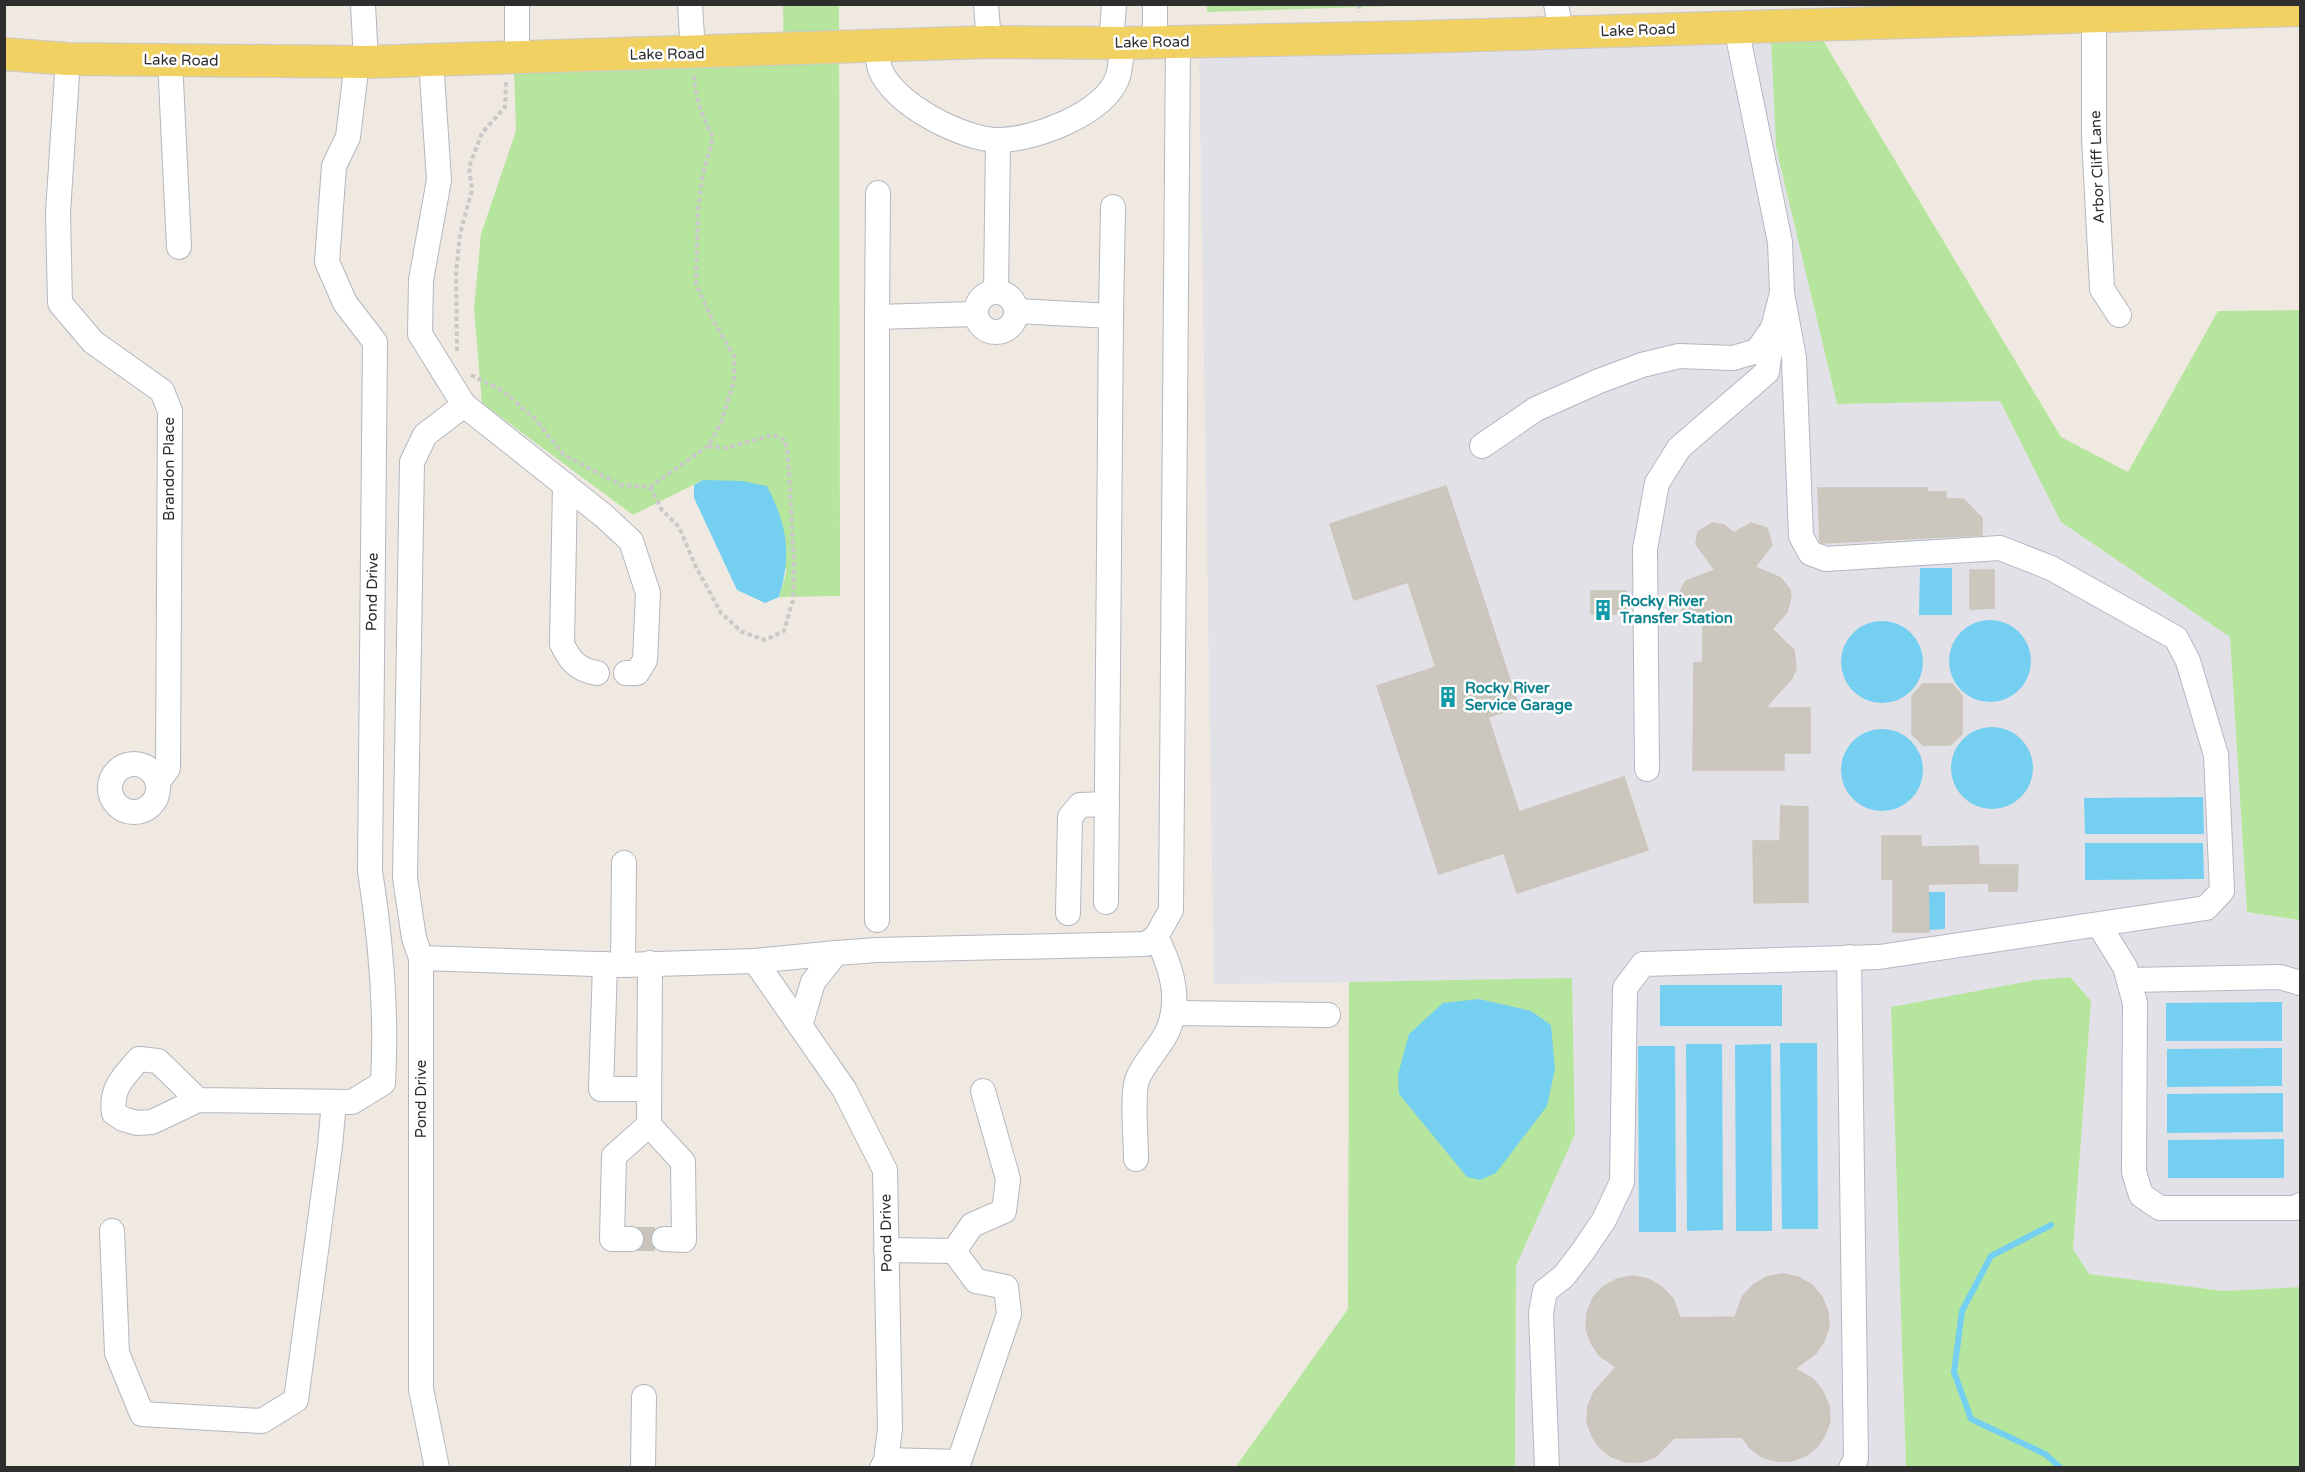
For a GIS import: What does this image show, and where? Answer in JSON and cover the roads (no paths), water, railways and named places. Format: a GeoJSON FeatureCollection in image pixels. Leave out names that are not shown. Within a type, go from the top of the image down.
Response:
{"type":"FeatureCollection","features":[{"type":"Feature","properties":{"kind":"main road","name":"Lake Road"},"geometry":{"type":"LineString","coordinates":[[4,54],[68,59],[361,62],[431,60],[512,69],[693,64],[877,46],[989,42],[1166,42],[1558,18],[1736,27],[2301,10]]}},
{"type":"Feature","properties":{"kind":"street"},"geometry":{"type":"LineString","coordinates":[[361,62],[363,4]]}},
{"type":"Feature","properties":{"kind":"street"},"geometry":{"type":"LineString","coordinates":[[512,69],[517,4]]}},
{"type":"Feature","properties":{"kind":"street"},"geometry":{"type":"LineString","coordinates":[[690,4],[693,64]]}},
{"type":"Feature","properties":{"kind":"street"},"geometry":{"type":"LineString","coordinates":[[986,4],[989,42]]}},
{"type":"Feature","properties":{"kind":"street"},"geometry":{"type":"LineString","coordinates":[[877,46],[880,69],[892,87],[908,103],[934,120],[998,140],[1063,124],[1089,111],[1106,96],[1116,80],[1117,43],[1114,4]]}},
{"type":"Feature","properties":{"kind":"street"},"geometry":{"type":"LineString","coordinates":[[421,958],[614,965],[755,961],[871,950],[1146,944],[1156,937],[1171,910],[1166,42],[1155,4]]}},
{"type":"Feature","properties":{"kind":"street","name":"Arbor Cliff Lane"},"geometry":{"type":"LineString","coordinates":[[2094,15],[2094,136],[2102,289],[2118,315]]}},
{"type":"Feature","properties":{"kind":"street"},"geometry":{"type":"LineString","coordinates":[[1547,1467],[1541,1313],[1545,1291],[1564,1276],[1583,1251],[1604,1220],[1622,1182],[1625,988],[1643,964],[1879,957],[2206,908],[2222,891],[2217,755],[2188,661],[2176,639],[2051,568],[2000,548],[1826,559],[1810,553],[1801,536],[1794,358],[1782,293],[1780,242],[1736,27]]}},
{"type":"Feature","properties":{"kind":"street","name":"Brandon Place"},"geometry":{"type":"LineString","coordinates":[[68,59],[58,212],[60,303],[93,342],[162,391],[170,411],[168,768],[158,782]]}},
{"type":"Feature","properties":{"kind":"street"},"geometry":{"type":"LineString","coordinates":[[170,60],[179,247]]}},
{"type":"Feature","properties":{"kind":"street"},"geometry":{"type":"LineString","coordinates":[[431,60],[439,180],[421,280],[420,334],[464,405],[565,484],[631,541],[648,592],[645,660],[638,673],[626,673]]}},
{"type":"Feature","properties":{"kind":"street","name":"Pond Drive"},"geometry":{"type":"LineString","coordinates":[[198,1100],[352,1102],[383,1083],[385,1052],[378,923],[369,872],[375,342],[345,303],[327,262],[334,166],[348,137],[361,62]]}},
{"type":"Feature","properties":{"kind":"street"},"geometry":{"type":"LineString","coordinates":[[996,292],[998,140]]}},
{"type":"Feature","properties":{"kind":"street"},"geometry":{"type":"LineString","coordinates":[[877,920],[878,193]]}},
{"type":"Feature","properties":{"kind":"street"},"geometry":{"type":"LineString","coordinates":[[1106,903],[1113,207]]}},
{"type":"Feature","properties":{"kind":"street"},"geometry":{"type":"LineString","coordinates":[[996,292],[1009,297],[1016,311],[1014,322],[1010,327],[997,332],[984,329],[976,314],[980,300],[996,292]]}},
{"type":"Feature","properties":{"kind":"street"},"geometry":{"type":"LineString","coordinates":[[1647,769],[1645,549],[1657,483],[1679,448],[1767,372],[1773,328],[1782,293]]}},
{"type":"Feature","properties":{"kind":"street"},"geometry":{"type":"LineString","coordinates":[[1016,311],[1111,316]]}},
{"type":"Feature","properties":{"kind":"street"},"geometry":{"type":"LineString","coordinates":[[877,317],[976,314]]}},
{"type":"Feature","properties":{"kind":"street"},"geometry":{"type":"LineString","coordinates":[[1482,446],[1536,409],[1599,381],[1642,365],[1679,356],[1733,358],[1757,351],[1773,328]]}},
{"type":"Feature","properties":{"kind":"street","name":"Pond Drive"},"geometry":{"type":"LineString","coordinates":[[437,1467],[421,1389],[421,958],[414,938],[405,878],[412,462],[425,435],[464,405]]}},
{"type":"Feature","properties":{"kind":"street"},"geometry":{"type":"LineString","coordinates":[[565,484],[562,644],[569,658],[582,670],[597,674]]}},
{"type":"Feature","properties":{"kind":"street"},"geometry":{"type":"LineString","coordinates":[[1068,913],[1070,817],[1080,806],[1107,804]]}},
{"type":"Feature","properties":{"kind":"street"},"geometry":{"type":"LineString","coordinates":[[624,863],[601,1089],[649,1089]]}},
{"type":"Feature","properties":{"kind":"street"},"geometry":{"type":"LineString","coordinates":[[2098,925],[2130,980],[2135,1003],[2134,1172],[2141,1195],[2160,1208],[2296,1208],[2301,1205]]}},
{"type":"Feature","properties":{"kind":"street"},"geometry":{"type":"LineString","coordinates":[[1136,1159],[1137,1082],[1149,1057],[1161,1044],[1173,1013],[1175,981],[1169,961],[1156,937]]}},
{"type":"Feature","properties":{"kind":"street"},"geometry":{"type":"LineString","coordinates":[[800,1026],[813,982],[836,953]]}},
{"type":"Feature","properties":{"kind":"street"},"geometry":{"type":"LineString","coordinates":[[1849,957],[1856,1459],[1851,1467]]}},
{"type":"Feature","properties":{"kind":"street","name":"Pond Drive"},"geometry":{"type":"LineString","coordinates":[[755,961],[844,1089],[885,1170],[890,1429],[884,1464]]}},
{"type":"Feature","properties":{"kind":"street"},"geometry":{"type":"LineString","coordinates":[[650,963],[649,1125],[683,1162],[684,1240],[664,1239]]}},
{"type":"Feature","properties":{"kind":"street"},"geometry":{"type":"LineString","coordinates":[[2130,980],[2280,977],[2301,983]]}},
{"type":"Feature","properties":{"kind":"street"},"geometry":{"type":"LineString","coordinates":[[1173,1013],[1328,1015]]}},
{"type":"Feature","properties":{"kind":"street"},"geometry":{"type":"LineString","coordinates":[[954,1251],[972,1225],[1004,1211],[1008,1179],[983,1091]]}},
{"type":"Feature","properties":{"kind":"street"},"geometry":{"type":"LineString","coordinates":[[112,1231],[117,1353],[142,1414],[262,1421],[296,1400],[334,1102]]}},
{"type":"Feature","properties":{"kind":"street"},"geometry":{"type":"LineString","coordinates":[[631,1239],[612,1239],[614,1156],[649,1125]]}},
{"type":"Feature","properties":{"kind":"street"},"geometry":{"type":"LineString","coordinates":[[886,1250],[954,1251]]}},
{"type":"Feature","properties":{"kind":"street"},"geometry":{"type":"LineString","coordinates":[[884,1464],[959,1462],[1009,1314],[1006,1287],[976,1281],[954,1251]]}},
{"type":"Feature","properties":{"kind":"street"},"geometry":{"type":"LineString","coordinates":[[643,1467],[644,1397]]}},
{"type":"Feature","properties":{"kind":"water"},"geometry":{"type":"Polygon","coordinates":[[[703,480],[742,481],[767,486],[779,514],[785,540],[785,567],[779,597],[765,603],[737,590],[694,498],[694,485],[703,480]]]}},
{"type":"Feature","properties":{"kind":"water"},"geometry":{"type":"Polygon","coordinates":[[[1920,568],[1952,568],[1952,615],[1919,615],[1920,568]]]}},
{"type":"Feature","properties":{"kind":"water"},"geometry":{"type":"Polygon","coordinates":[[[1990,620],[2006,623],[2019,632],[2028,645],[2031,661],[2028,677],[2019,690],[2006,699],[1990,702],[1974,699],[1961,690],[1952,677],[1949,661],[1952,645],[1961,632],[1974,623],[1990,620]]]}},
{"type":"Feature","properties":{"kind":"water"},"geometry":{"type":"Polygon","coordinates":[[[1882,621],[1898,624],[1911,633],[1920,646],[1923,662],[1920,678],[1911,691],[1898,700],[1882,703],[1866,700],[1853,691],[1844,678],[1841,662],[1844,646],[1853,633],[1866,624],[1882,621]]]}},
{"type":"Feature","properties":{"kind":"water"},"geometry":{"type":"Polygon","coordinates":[[[1992,727],[2008,730],[2021,739],[2030,752],[2033,768],[2030,784],[2021,797],[2008,806],[1992,809],[1976,806],[1963,797],[1954,784],[1951,768],[1954,752],[1963,739],[1976,730],[1992,727]]]}},
{"type":"Feature","properties":{"kind":"water"},"geometry":{"type":"Polygon","coordinates":[[[1882,729],[1898,732],[1911,741],[1920,754],[1923,770],[1920,786],[1911,799],[1898,808],[1882,811],[1866,808],[1853,799],[1844,786],[1841,770],[1844,754],[1853,741],[1866,732],[1882,729]]]}},
{"type":"Feature","properties":{"kind":"water"},"geometry":{"type":"Polygon","coordinates":[[[2203,797],[2204,834],[2085,834],[2084,798],[2203,797]]]}},
{"type":"Feature","properties":{"kind":"water"},"geometry":{"type":"Polygon","coordinates":[[[2085,843],[2203,843],[2204,879],[2085,880],[2085,843]]]}},
{"type":"Feature","properties":{"kind":"water"},"geometry":{"type":"Polygon","coordinates":[[[1928,892],[1945,892],[1945,929],[1928,930],[1928,892]]]}},
{"type":"Feature","properties":{"kind":"water"},"geometry":{"type":"Polygon","coordinates":[[[1660,985],[1782,985],[1782,1026],[1660,1026],[1660,985]]]}},
{"type":"Feature","properties":{"kind":"water"},"geometry":{"type":"Polygon","coordinates":[[[1479,999],[1531,1011],[1551,1025],[1555,1069],[1547,1106],[1496,1173],[1480,1180],[1467,1177],[1399,1094],[1398,1075],[1409,1034],[1443,1003],[1479,999]]]}},
{"type":"Feature","properties":{"kind":"water"},"geometry":{"type":"Polygon","coordinates":[[[2282,1002],[2282,1041],[2166,1041],[2166,1003],[2282,1002]]]}},
{"type":"Feature","properties":{"kind":"water"},"geometry":{"type":"Polygon","coordinates":[[[1780,1043],[1817,1043],[1818,1229],[1782,1229],[1780,1043]]]}},
{"type":"Feature","properties":{"kind":"water"},"geometry":{"type":"Polygon","coordinates":[[[1686,1044],[1722,1044],[1723,1230],[1687,1231],[1686,1044]]]}},
{"type":"Feature","properties":{"kind":"water"},"geometry":{"type":"Polygon","coordinates":[[[1771,1044],[1772,1231],[1736,1231],[1735,1045],[1771,1044]]]}},
{"type":"Feature","properties":{"kind":"water"},"geometry":{"type":"Polygon","coordinates":[[[1638,1046],[1675,1046],[1676,1232],[1639,1232],[1638,1046]]]}},
{"type":"Feature","properties":{"kind":"water"},"geometry":{"type":"Polygon","coordinates":[[[2282,1048],[2282,1086],[2167,1087],[2167,1049],[2282,1048]]]}},
{"type":"Feature","properties":{"kind":"water"},"geometry":{"type":"Polygon","coordinates":[[[2283,1093],[2283,1132],[2167,1133],[2167,1094],[2283,1093]]]}},
{"type":"Feature","properties":{"kind":"water"},"geometry":{"type":"Polygon","coordinates":[[[2284,1139],[2284,1178],[2168,1178],[2168,1140],[2284,1139]]]}},
{"type":"Feature","properties":{"kind":"waterway"},"geometry":{"type":"LineString","coordinates":[[2051,1225],[1991,1256],[1962,1311],[1954,1372],[1971,1419],[2045,1454],[2061,1468]]}},
{"type":"Feature","properties":{"kind":"tunnel"},"geometry":{"type":"LineString","coordinates":[[631,1239],[664,1239]]}},
{"type":"Feature","properties":{"kind":"place","name":"Rocky River Transfer Station"},"geometry":{"type":"Point","coordinates":[1603,610]}},
{"type":"Feature","properties":{"kind":"place","name":"Rocky River Service Garage"},"geometry":{"type":"Point","coordinates":[1448,697]}}]}
